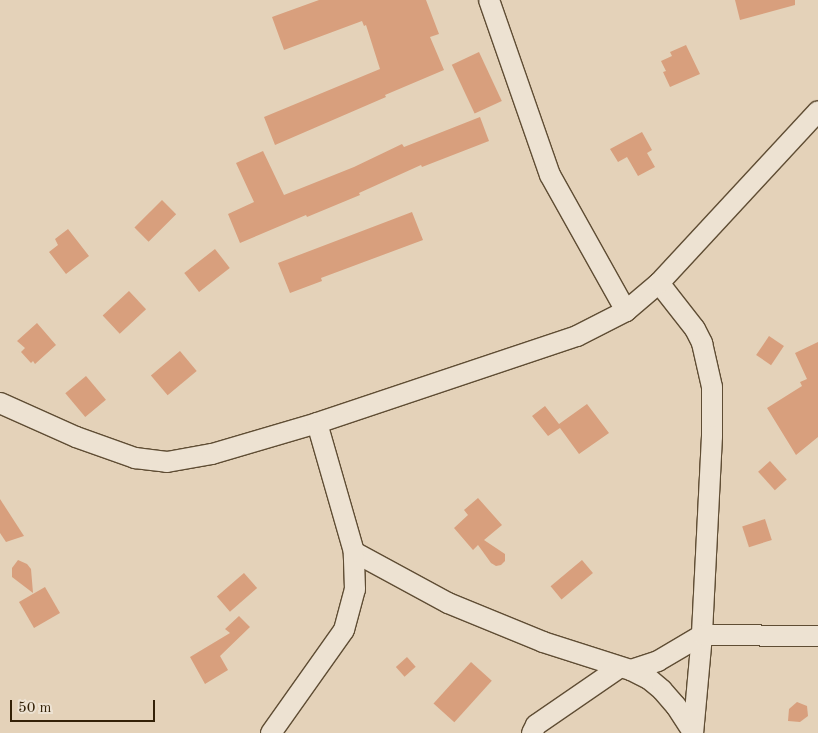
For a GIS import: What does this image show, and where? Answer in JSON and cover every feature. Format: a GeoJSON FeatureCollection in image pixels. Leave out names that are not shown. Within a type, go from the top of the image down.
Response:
{"type":"FeatureCollection","features":[{"type":"Feature","properties":{"kind":"street"},"geometry":{"type":"LineString","coordinates":[[489,0],[550,176],[626,311]]}},
{"type":"Feature","properties":{"kind":"street"},"geometry":{"type":"LineString","coordinates":[[0,403],[84,440],[135,458],[168,462],[212,454],[316,423],[577,336],[626,311],[659,283],[818,111]]}},
{"type":"Feature","properties":{"kind":"street"},"geometry":{"type":"LineString","coordinates":[[659,283],[695,329],[702,343],[712,387],[712,436],[702,635],[693,732]]}},
{"type":"Feature","properties":{"kind":"street"},"geometry":{"type":"LineString","coordinates":[[271,733],[344,630],[355,589],[354,552],[316,423]]}},
{"type":"Feature","properties":{"kind":"street"},"geometry":{"type":"LineString","coordinates":[[354,552],[448,603],[542,642],[625,669],[662,690],[693,732]]}},
{"type":"Feature","properties":{"kind":"street"},"geometry":{"type":"LineString","coordinates":[[532,733],[536,725],[625,669],[658,661],[702,635],[818,636]]}},
{"type":"Feature","properties":{"kind":"building"},"geometry":{"type":"Polygon","coordinates":[[[319,0],[426,0],[439,34],[430,37],[444,70],[275,145],[264,117],[380,69],[366,25],[364,26],[362,21],[284,50],[272,17],[319,0]]]}},
{"type":"Feature","properties":{"kind":"building"},"geometry":{"type":"Polygon","coordinates":[[[735,0],[795,0],[795,5],[740,20],[735,0]]]}},
{"type":"Feature","properties":{"kind":"building"},"geometry":{"type":"Polygon","coordinates":[[[686,45],[700,74],[670,87],[663,72],[666,71],[661,61],[672,56],[670,52],[686,45]]]}},
{"type":"Feature","properties":{"kind":"building"},"geometry":{"type":"Polygon","coordinates":[[[479,52],[502,101],[475,114],[452,65],[479,52]]]}},
{"type":"Feature","properties":{"kind":"building"},"geometry":{"type":"Polygon","coordinates":[[[480,117],[489,141],[422,167],[421,165],[359,193],[360,195],[240,243],[228,214],[254,202],[236,163],[263,151],[284,195],[354,167],[402,144],[404,147],[480,117]]]}},
{"type":"Feature","properties":{"kind":"building"},"geometry":{"type":"Polygon","coordinates":[[[642,132],[652,150],[647,153],[655,167],[638,176],[627,157],[618,162],[610,149],[642,132]]]}},
{"type":"Feature","properties":{"kind":"building"},"geometry":{"type":"Polygon","coordinates":[[[162,200],[176,214],[149,242],[134,228],[162,200]]]}},
{"type":"Feature","properties":{"kind":"building"},"geometry":{"type":"Polygon","coordinates":[[[412,212],[423,240],[321,278],[322,281],[290,293],[278,263],[412,212]]]}},
{"type":"Feature","properties":{"kind":"building"},"geometry":{"type":"Polygon","coordinates":[[[68,229],[89,256],[66,274],[49,252],[58,245],[55,239],[68,229]]]}},
{"type":"Feature","properties":{"kind":"building"},"geometry":{"type":"Polygon","coordinates":[[[215,249],[230,268],[199,292],[184,273],[215,249]]]}},
{"type":"Feature","properties":{"kind":"building"},"geometry":{"type":"Polygon","coordinates":[[[129,291],[146,309],[120,334],[103,316],[129,291]]]}},
{"type":"Feature","properties":{"kind":"building"},"geometry":{"type":"Polygon","coordinates":[[[37,323],[56,345],[35,364],[33,361],[31,363],[21,352],[25,348],[17,341],[37,323]]]}},
{"type":"Feature","properties":{"kind":"building"},"geometry":{"type":"Polygon","coordinates":[[[769,336],[784,346],[771,365],[756,355],[769,336]]]}},
{"type":"Feature","properties":{"kind":"building"},"geometry":{"type":"Polygon","coordinates":[[[818,342],[818,437],[796,455],[767,408],[802,386],[800,382],[807,379],[795,353],[818,342]]]}},
{"type":"Feature","properties":{"kind":"building"},"geometry":{"type":"Polygon","coordinates":[[[180,351],[197,371],[168,395],[151,375],[180,351]]]}},
{"type":"Feature","properties":{"kind":"building"},"geometry":{"type":"Polygon","coordinates":[[[86,376],[106,400],[85,417],[65,393],[86,376]]]}},
{"type":"Feature","properties":{"kind":"building"},"geometry":{"type":"Polygon","coordinates":[[[587,404],[609,433],[579,454],[560,428],[548,436],[532,416],[545,406],[559,424],[587,404]]]}},
{"type":"Feature","properties":{"kind":"building"},"geometry":{"type":"Polygon","coordinates":[[[770,461],[787,480],[775,490],[758,472],[770,461]]]}},
{"type":"Feature","properties":{"kind":"building"},"geometry":{"type":"Polygon","coordinates":[[[478,498],[502,525],[484,540],[505,554],[505,561],[501,565],[496,566],[491,563],[478,545],[473,550],[454,528],[468,515],[464,510],[478,498]]]}},
{"type":"Feature","properties":{"kind":"building"},"geometry":{"type":"Polygon","coordinates":[[[0,499],[24,536],[6,542],[0,533],[0,499]]]}},
{"type":"Feature","properties":{"kind":"building"},"geometry":{"type":"Polygon","coordinates":[[[765,519],[772,540],[749,547],[742,526],[765,519]]]}},
{"type":"Feature","properties":{"kind":"building"},"geometry":{"type":"Polygon","coordinates":[[[18,560],[27,564],[31,569],[33,593],[12,577],[12,568],[18,560]]]}},
{"type":"Feature","properties":{"kind":"building"},"geometry":{"type":"Polygon","coordinates":[[[582,560],[593,573],[562,599],[551,586],[582,560]]]}},
{"type":"Feature","properties":{"kind":"building"},"geometry":{"type":"Polygon","coordinates":[[[244,573],[257,588],[230,612],[217,597],[244,573]]]}},
{"type":"Feature","properties":{"kind":"building"},"geometry":{"type":"Polygon","coordinates":[[[45,587],[60,613],[34,628],[19,602],[45,587]]]}},
{"type":"Feature","properties":{"kind":"building"},"geometry":{"type":"Polygon","coordinates":[[[239,616],[250,627],[220,656],[228,670],[205,684],[190,657],[230,633],[225,629],[239,616]]]}},
{"type":"Feature","properties":{"kind":"building"},"geometry":{"type":"Polygon","coordinates":[[[407,657],[416,667],[405,677],[396,667],[407,657]]]}},
{"type":"Feature","properties":{"kind":"building"},"geometry":{"type":"Polygon","coordinates":[[[471,662],[492,681],[454,722],[434,704],[471,662]]]}},
{"type":"Feature","properties":{"kind":"building"},"geometry":{"type":"Polygon","coordinates":[[[797,702],[807,706],[808,716],[800,722],[788,721],[789,709],[797,702]]]}}]}
